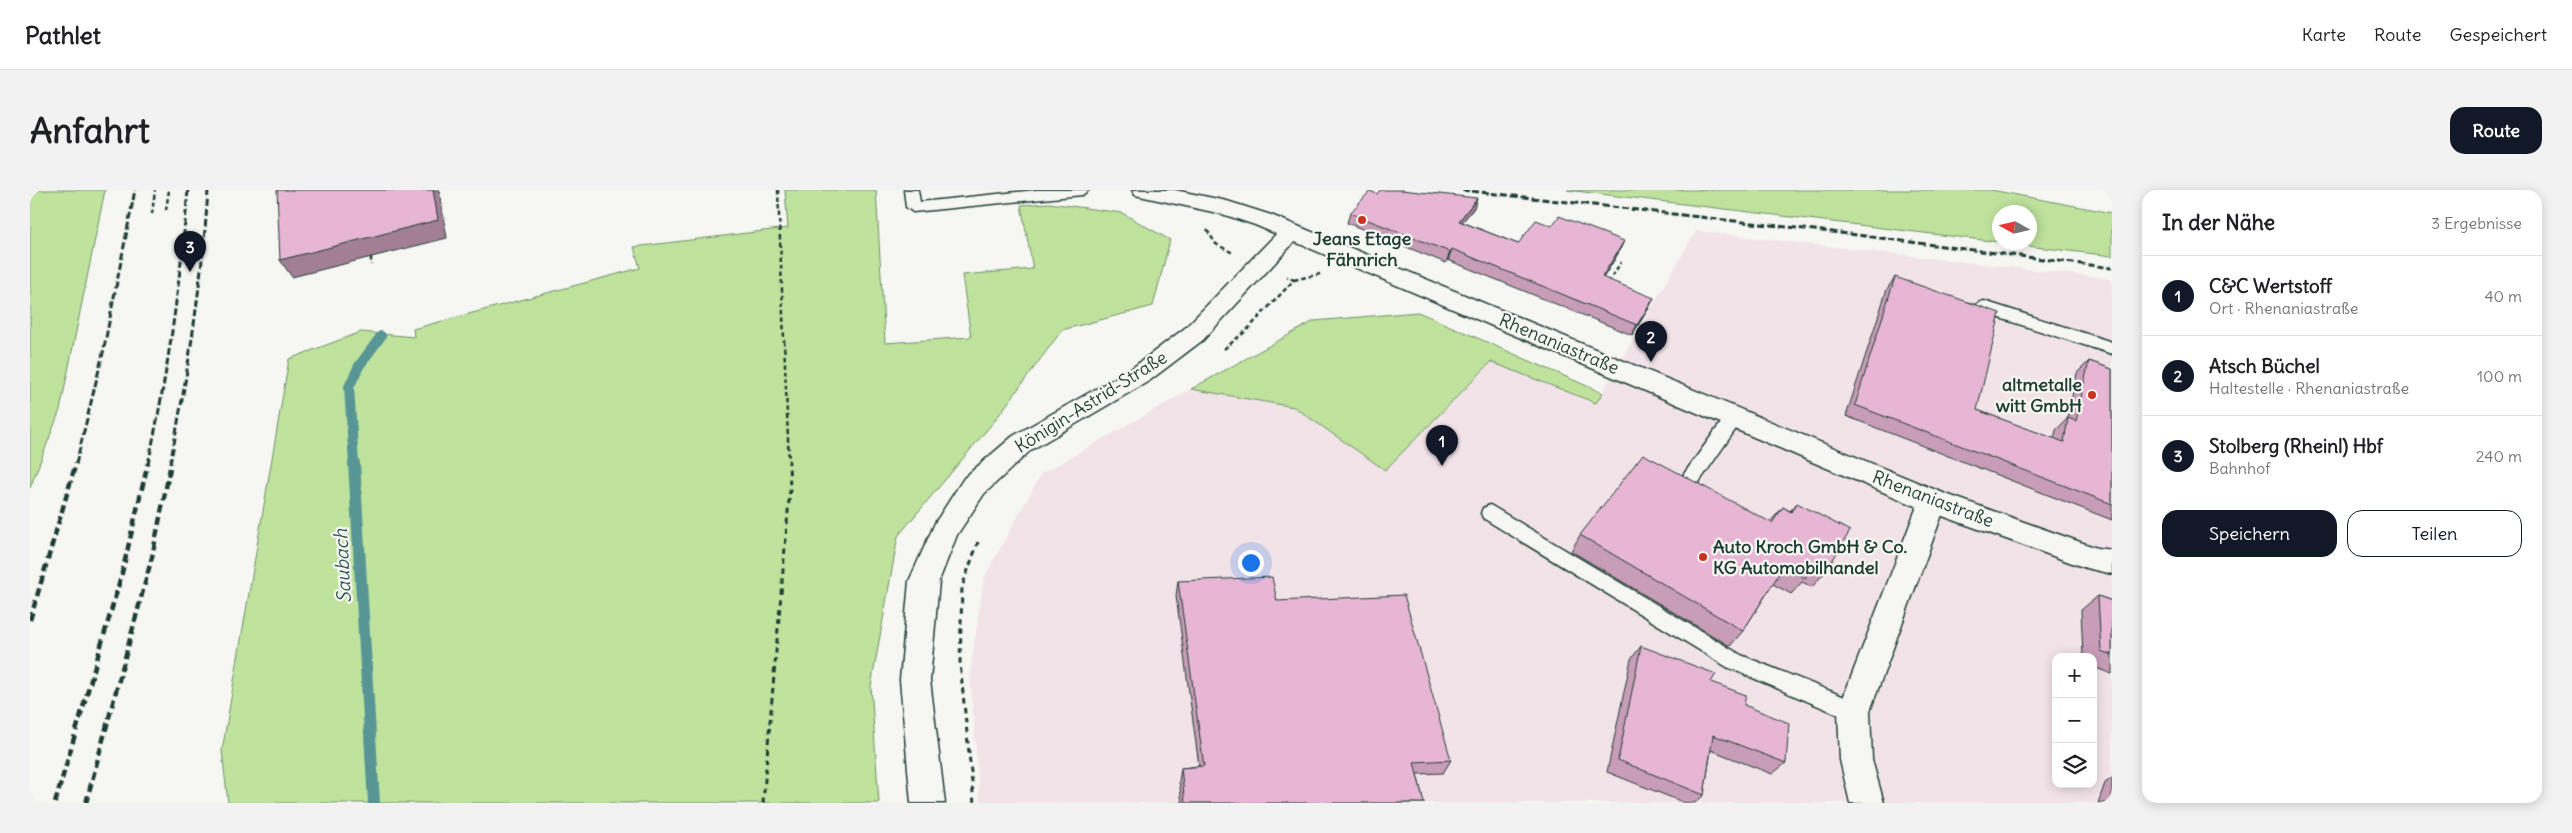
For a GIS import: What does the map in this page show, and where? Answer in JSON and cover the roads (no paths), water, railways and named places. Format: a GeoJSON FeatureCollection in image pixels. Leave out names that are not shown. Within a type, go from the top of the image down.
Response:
{"type":"FeatureCollection","features":[{"type":"Feature","properties":{"kind":"street","name":"Rhenaniastraße"},"geometry":{"type":"LineString","coordinates":[[1143,190],[1227,208],[1291,232],[1933,501],[2096,560],[2112,562]]}},
{"type":"Feature","properties":{"kind":"street","name":"Königin-Astrid-Straße"},"geometry":{"type":"LineString","coordinates":[[928,803],[915,680],[924,581],[945,531],[974,486],[1022,443],[1140,375],[1194,334],[1291,232]]}},
{"type":"Feature","properties":{"kind":"street"},"geometry":{"type":"LineString","coordinates":[[1867,803],[1856,760],[1854,711],[1933,501]]}},
{"type":"Feature","properties":{"kind":"lane"},"geometry":{"type":"LineString","coordinates":[[912,190],[913,207],[1082,190]]}},
{"type":"Feature","properties":{"kind":"lane"},"geometry":{"type":"LineString","coordinates":[[1984,308],[2112,348]]}},
{"type":"Feature","properties":{"kind":"lane"},"geometry":{"type":"LineString","coordinates":[[1688,483],[1734,418]]}},
{"type":"Feature","properties":{"kind":"lane"},"geometry":{"type":"LineString","coordinates":[[1490,513],[1734,661],[1854,711]]}},
{"type":"Feature","properties":{"kind":"waterway","name":"Saubach"},"geometry":{"type":"LineString","coordinates":[[354,464],[349,387],[359,366],[381,336]]}},
{"type":"Feature","properties":{"kind":"waterway","name":"Saubach"},"geometry":{"type":"LineString","coordinates":[[354,463],[374,803]]}},
{"type":"Feature","properties":{"kind":"railway"},"geometry":{"type":"LineString","coordinates":[[76,464],[103,353],[135,190]]}},
{"type":"Feature","properties":{"kind":"railway"},"geometry":{"type":"LineString","coordinates":[[148,464],[162,396],[172,328],[188,190]]}},
{"type":"Feature","properties":{"kind":"railway"},"geometry":{"type":"LineString","coordinates":[[170,464],[194,328],[208,190]]}},
{"type":"Feature","properties":{"kind":"railway"},"geometry":{"type":"LineString","coordinates":[[1462,190],[1849,234],[2112,268]]}},
{"type":"Feature","properties":{"kind":"railway"},"geometry":{"type":"LineString","coordinates":[[30,620],[76,463]]}},
{"type":"Feature","properties":{"kind":"railway"},"geometry":{"type":"LineString","coordinates":[[55,803],[121,577],[148,463]]}},
{"type":"Feature","properties":{"kind":"railway"},"geometry":{"type":"LineString","coordinates":[[86,803],[152,557],[171,463]]}},
{"type":"Feature","properties":{"kind":"place","name":"Jeans Etage Fähnrich"},"geometry":{"type":"Point","coordinates":[1362,220]}},
{"type":"Feature","properties":{"kind":"place","name":"Stolberg (Rheinl) Hbf"},"geometry":{"type":"Point","coordinates":[190,272]}},
{"type":"Feature","properties":{"kind":"place","name":"Atsch Büchel"},"geometry":{"type":"Point","coordinates":[1651,362]}},
{"type":"Feature","properties":{"kind":"place","name":"altmetalle witt GmbH"},"geometry":{"type":"Point","coordinates":[2092,395]}},
{"type":"Feature","properties":{"kind":"place","name":"C&C Wertstoff"},"geometry":{"type":"Point","coordinates":[1442,466]}},
{"type":"Feature","properties":{"kind":"place","name":"Auto Kroch GmbH & Co. KG Automobilhandel"},"geometry":{"type":"Point","coordinates":[1703,557]}}]}
